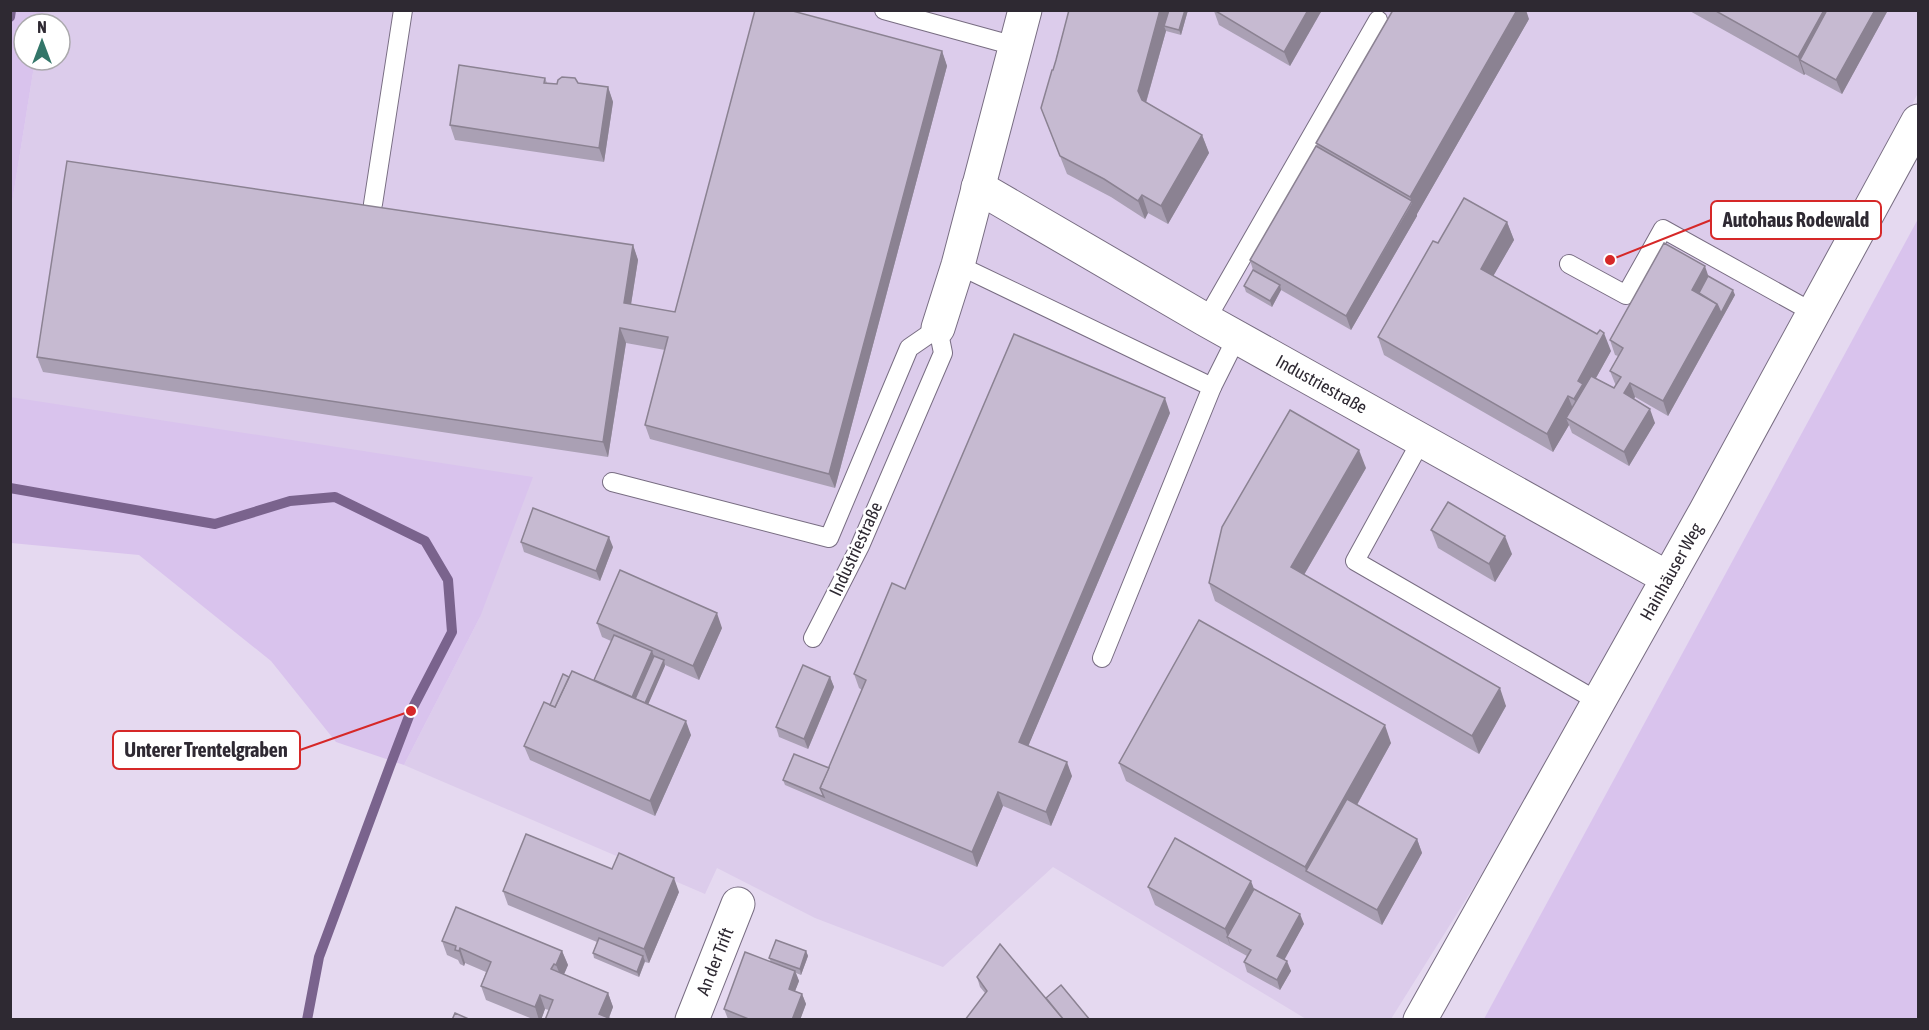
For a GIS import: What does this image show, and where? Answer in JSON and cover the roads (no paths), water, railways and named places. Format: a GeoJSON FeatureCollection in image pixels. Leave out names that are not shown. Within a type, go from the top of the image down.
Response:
{"type":"FeatureCollection","features":[{"type":"Feature","properties":{"kind":"street","name":"Industriestraße"},"geometry":{"type":"LineString","coordinates":[[938,328],[958,265],[1025,10]]}},
{"type":"Feature","properties":{"kind":"street","name":"Hainhäuser Weg"},"geometry":{"type":"LineString","coordinates":[[1420,1020],[1668,578],[1918,121]]}},
{"type":"Feature","properties":{"kind":"street","name":"Industriestraße"},"geometry":{"type":"LineString","coordinates":[[978,187],[1206,320],[1668,578]]}},
{"type":"Feature","properties":{"kind":"street","name":"An der Trift"},"geometry":{"type":"LineString","coordinates":[[692,1020],[738,903]]}},
{"type":"Feature","properties":{"kind":"lane"},"geometry":{"type":"LineString","coordinates":[[373,204],[403,10]]}},
{"type":"Feature","properties":{"kind":"lane"},"geometry":{"type":"LineString","coordinates":[[884,10],[1015,46]]}},
{"type":"Feature","properties":{"kind":"lane"},"geometry":{"type":"LineString","coordinates":[[1206,320],[1378,20]]}},
{"type":"Feature","properties":{"kind":"lane"},"geometry":{"type":"LineString","coordinates":[[1569,264],[1626,295],[1662,230],[1814,313]]}},
{"type":"Feature","properties":{"kind":"lane"},"geometry":{"type":"LineString","coordinates":[[958,265],[1212,387]]}},
{"type":"Feature","properties":{"kind":"lane"},"geometry":{"type":"LineString","coordinates":[[612,482],[830,538],[909,348],[938,328]]}},
{"type":"Feature","properties":{"kind":"lane","name":"Industriestraße"},"geometry":{"type":"LineString","coordinates":[[813,639],[860,546],[943,353],[938,328]]}},
{"type":"Feature","properties":{"kind":"lane"},"geometry":{"type":"LineString","coordinates":[[1102,658],[1212,387],[1237,337]]}},
{"type":"Feature","properties":{"kind":"lane"},"geometry":{"type":"LineString","coordinates":[[1421,441],[1355,561],[1599,702]]}},
{"type":"Feature","properties":{"kind":"waterway"},"geometry":{"type":"LineString","coordinates":[[10,17],[11,10]]}},
{"type":"Feature","properties":{"kind":"waterway"},"geometry":{"type":"LineString","coordinates":[[10,488],[215,524],[290,501],[335,497],[425,541],[448,580],[452,632],[411,711],[390,766],[319,957],[307,1020]]}},
{"type":"Feature","properties":{"kind":"place","name":"Autohaus Rodewald"},"geometry":{"type":"Point","coordinates":[1610,260]}},
{"type":"Feature","properties":{"kind":"place","name":"Unterer Trentelgraben"},"geometry":{"type":"Point","coordinates":[411,711]}}]}
